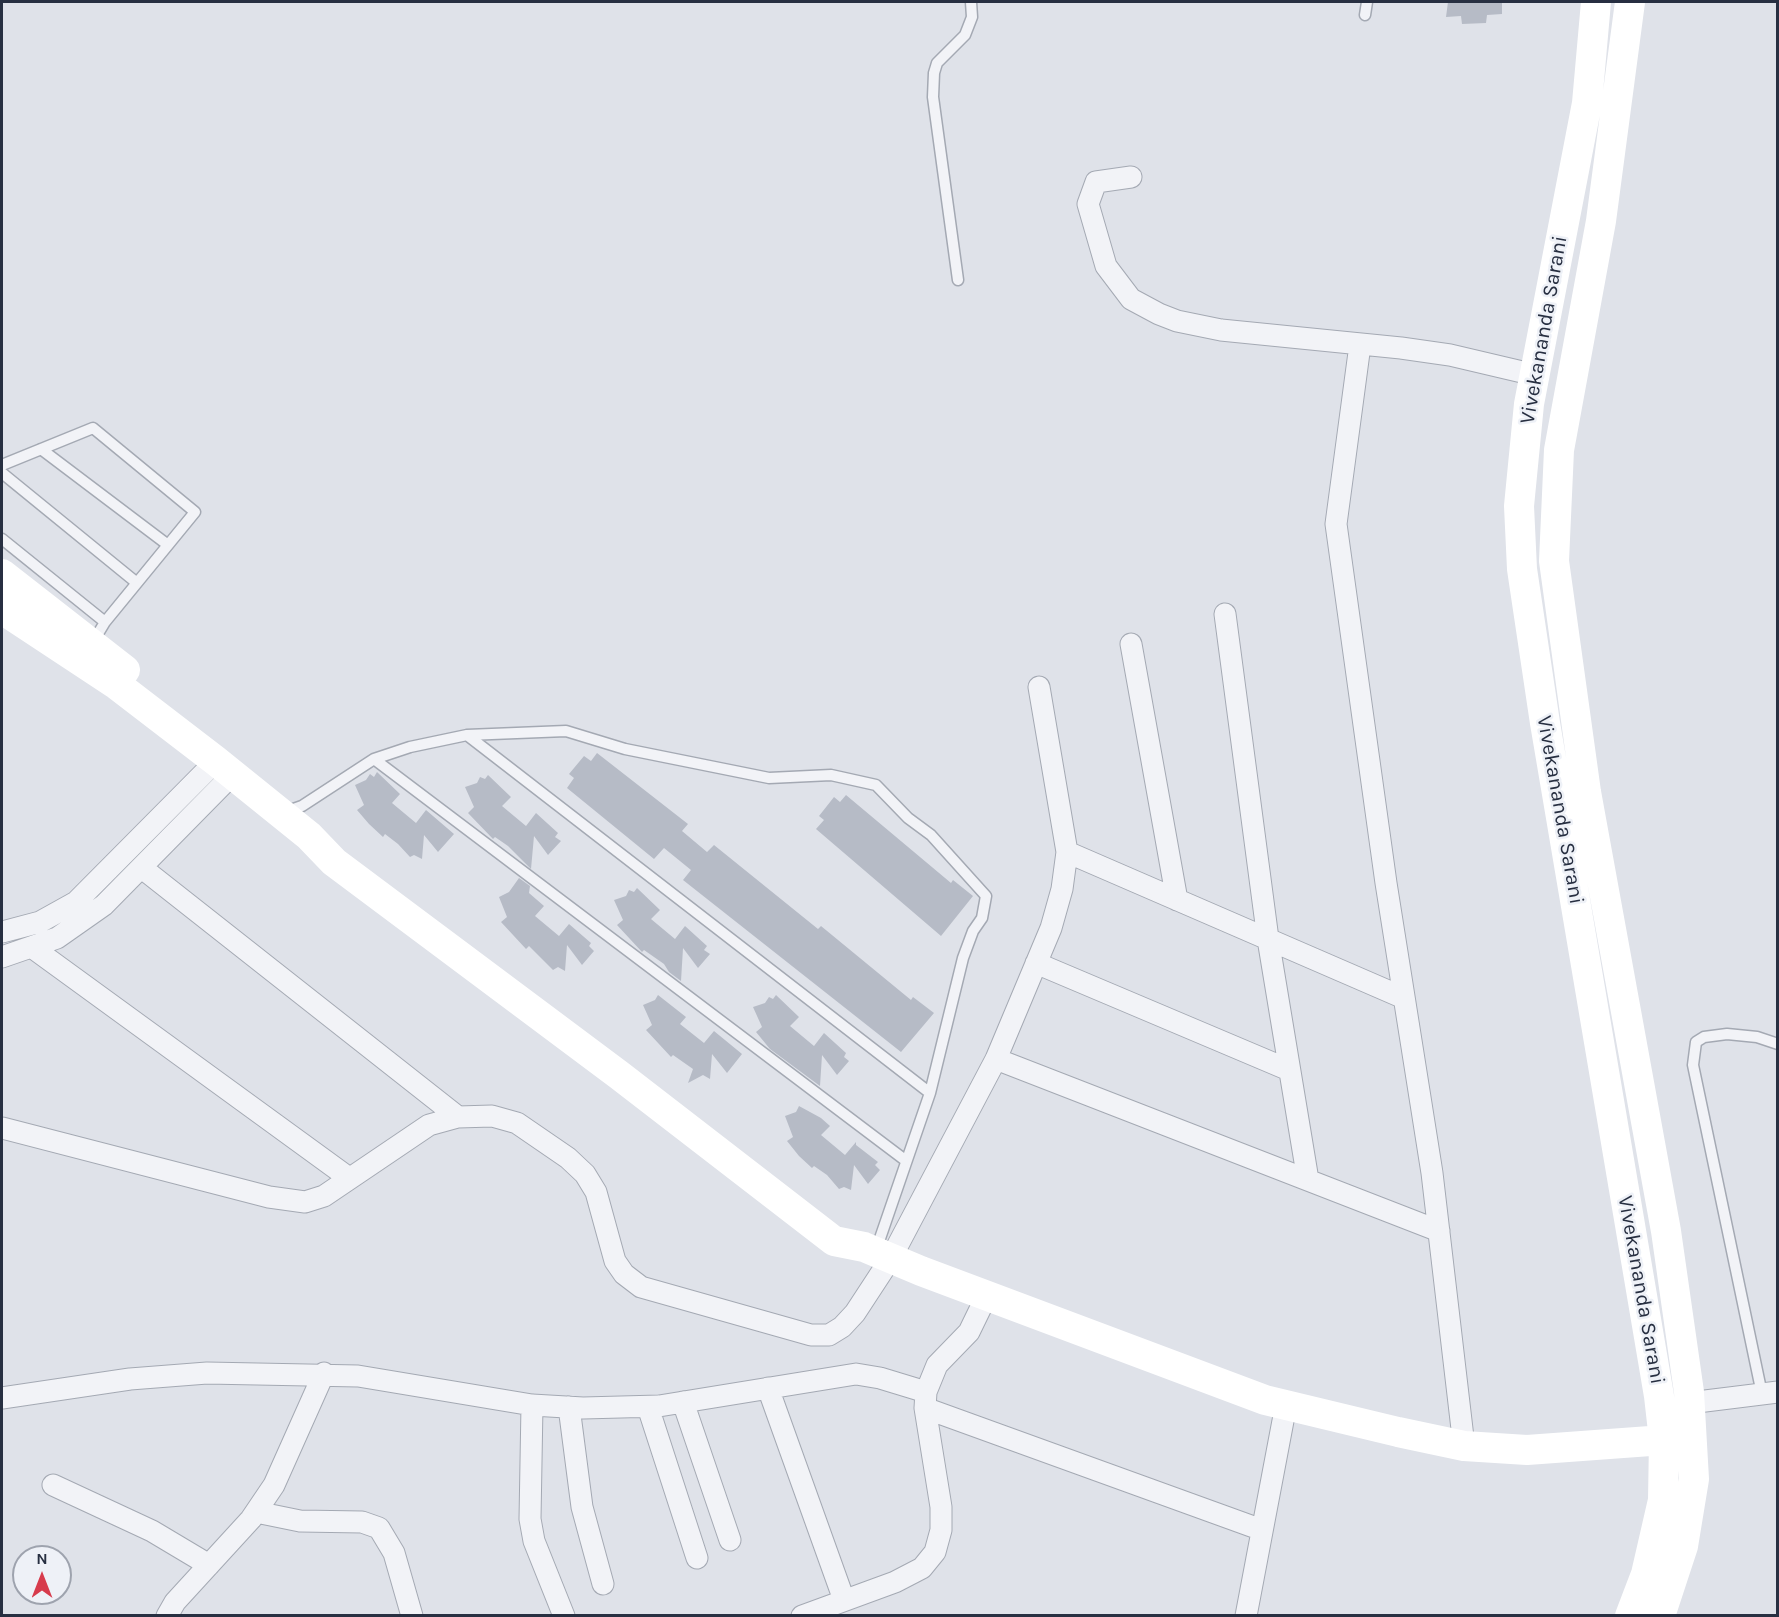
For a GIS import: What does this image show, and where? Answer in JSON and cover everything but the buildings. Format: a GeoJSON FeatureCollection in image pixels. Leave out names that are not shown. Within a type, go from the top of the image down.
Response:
{"type":"FeatureCollection","features":[{"type":"Feature","properties":{"kind":"street","name":"Vivekananda Sarani"},"geometry":{"type":"LineString","coordinates":[[1596,2],[1587,103],[1527,423],[1519,506],[1522,569],[1587,974],[1659,1396],[1664,1440],[1663,1500],[1646,1574],[1630,1616]]}},
{"type":"Feature","properties":{"kind":"street","name":"Vivekananda Sarani"},"geometry":{"type":"LineString","coordinates":[[1630,2],[1601,221],[1559,450],[1554,561],[1586,792],[1666,1231],[1689,1403],[1694,1479],[1692,1500],[1683,1546],[1660,1616]]}},
{"type":"Feature","properties":{"kind":"street"},"geometry":{"type":"LineString","coordinates":[[1131,177],[1096,182],[1088,204],[1106,266],[1131,299],[1177,321],[1204,327],[1538,363]]}},
{"type":"Feature","properties":{"kind":"street"},"geometry":{"type":"LineString","coordinates":[[1360,345],[1336,524],[1439,1231],[1464,1446]]}},
{"type":"Feature","properties":{"kind":"street"},"geometry":{"type":"LineString","coordinates":[[2,574],[216,760],[292,810]]}},
{"type":"Feature","properties":{"kind":"street"},"geometry":{"type":"LineString","coordinates":[[2,609],[100,658],[292,810],[334,862],[619,1075],[834,1241],[877,1252],[1266,1400],[1286,1405],[1464,1446],[1527,1450],[1664,1440]]}},
{"type":"Feature","properties":{"kind":"street"},"geometry":{"type":"LineString","coordinates":[[1225,614],[1268,939],[1308,1180]]}},
{"type":"Feature","properties":{"kind":"street"},"geometry":{"type":"LineString","coordinates":[[1131,644],[1177,900]]}},
{"type":"Feature","properties":{"kind":"street"},"geometry":{"type":"LineString","coordinates":[[2,1128],[269,1197],[305,1202],[324,1196],[429,1125],[458,1117],[492,1116],[517,1123],[568,1158],[585,1174],[597,1192],[615,1261],[624,1274],[641,1287],[811,1335],[828,1335],[842,1327],[855,1313],[877,1252],[996,1059],[1054,918],[1062,889],[1067,852],[1065,826],[1039,687]]}},
{"type":"Feature","properties":{"kind":"street"},"geometry":{"type":"LineString","coordinates":[[2,957],[33,948],[75,927],[104,904],[142,868],[216,760]]}},
{"type":"Feature","properties":{"kind":"street"},"geometry":{"type":"LineString","coordinates":[[2,932],[40,922],[76,902],[216,760]]}},
{"type":"Feature","properties":{"kind":"street"},"geometry":{"type":"LineString","coordinates":[[1067,852],[1404,998]]}},
{"type":"Feature","properties":{"kind":"street"},"geometry":{"type":"LineString","coordinates":[[142,868],[458,1117]]}},
{"type":"Feature","properties":{"kind":"street"},"geometry":{"type":"LineString","coordinates":[[33,948],[349,1178]]}},
{"type":"Feature","properties":{"kind":"street"},"geometry":{"type":"LineString","coordinates":[[1036,963],[1289,1070]]}},
{"type":"Feature","properties":{"kind":"street"},"geometry":{"type":"LineString","coordinates":[[1587,974],[1617,969]]}},
{"type":"Feature","properties":{"kind":"street"},"geometry":{"type":"LineString","coordinates":[[996,1059],[1439,1231]]}},
{"type":"Feature","properties":{"kind":"street"},"geometry":{"type":"LineString","coordinates":[[802,1616],[895,1582],[922,1568],[935,1552],[941,1530],[941,1507],[925,1400],[937,1365],[969,1332],[987,1295]]}},
{"type":"Feature","properties":{"kind":"street"},"geometry":{"type":"LineString","coordinates":[[2,1398],[129,1379],[196,1374],[324,1373],[358,1376],[532,1405],[648,1407],[856,1374],[880,1378],[925,1400],[1262,1530]]}},
{"type":"Feature","properties":{"kind":"street"},"geometry":{"type":"LineString","coordinates":[[167,1616],[175,1602],[256,1512],[274,1485],[293,1448],[324,1373]]}},
{"type":"Feature","properties":{"kind":"street"},"geometry":{"type":"LineString","coordinates":[[768,1388],[843,1600]]}},
{"type":"Feature","properties":{"kind":"street"},"geometry":{"type":"LineString","coordinates":[[1689,1403],[1770,1393]]}},
{"type":"Feature","properties":{"kind":"street"},"geometry":{"type":"LineString","coordinates":[[683,1402],[730,1540]]}},
{"type":"Feature","properties":{"kind":"street"},"geometry":{"type":"LineString","coordinates":[[532,1405],[530,1519],[534,1541],[564,1616]]}},
{"type":"Feature","properties":{"kind":"street"},"geometry":{"type":"LineString","coordinates":[[1246,1616],[1286,1405]]}},
{"type":"Feature","properties":{"kind":"street"},"geometry":{"type":"LineString","coordinates":[[568,1407],[582,1506],[603,1584]]}},
{"type":"Feature","properties":{"kind":"street"},"geometry":{"type":"LineString","coordinates":[[648,1407],[697,1558]]}},
{"type":"Feature","properties":{"kind":"street"},"geometry":{"type":"LineString","coordinates":[[53,1485],[152,1531],[209,1565]]}},
{"type":"Feature","properties":{"kind":"street"},"geometry":{"type":"LineString","coordinates":[[256,1512],[300,1521],[362,1522],[379,1528],[394,1553],[412,1616]]}},
{"type":"Feature","properties":{"kind":"lane"},"geometry":{"type":"LineString","coordinates":[[958,280],[933,97],[934,73],[937,63],[965,35],[972,17],[971,2]]}},
{"type":"Feature","properties":{"kind":"lane"},"geometry":{"type":"LineString","coordinates":[[1365,15],[1367,2]]}},
{"type":"Feature","properties":{"kind":"lane"},"geometry":{"type":"LineString","coordinates":[[2,465],[93,428],[195,512],[137,583],[100,658],[2,539]]}},
{"type":"Feature","properties":{"kind":"lane"},"geometry":{"type":"LineString","coordinates":[[41,449],[168,545]]}},
{"type":"Feature","properties":{"kind":"lane"},"geometry":{"type":"LineString","coordinates":[[2,473],[137,583]]}},
{"type":"Feature","properties":{"kind":"lane"},"geometry":{"type":"LineString","coordinates":[[292,810],[375,759],[410,747],[467,735],[566,731],[625,749],[769,778],[831,775],[876,785],[902,812],[932,835],[986,896],[982,918],[973,931],[963,958],[930,1093],[905,1160],[877,1252]]}},
{"type":"Feature","properties":{"kind":"lane"},"geometry":{"type":"LineString","coordinates":[[467,735],[930,1093]]}},
{"type":"Feature","properties":{"kind":"lane"},"geometry":{"type":"LineString","coordinates":[[375,759],[905,1160]]}},
{"type":"Feature","properties":{"kind":"lane"},"geometry":{"type":"LineString","coordinates":[[1770,1393],[1693,1065],[1696,1042],[1704,1037],[1727,1034],[1747,1036],[1778,1044]]}}]}
